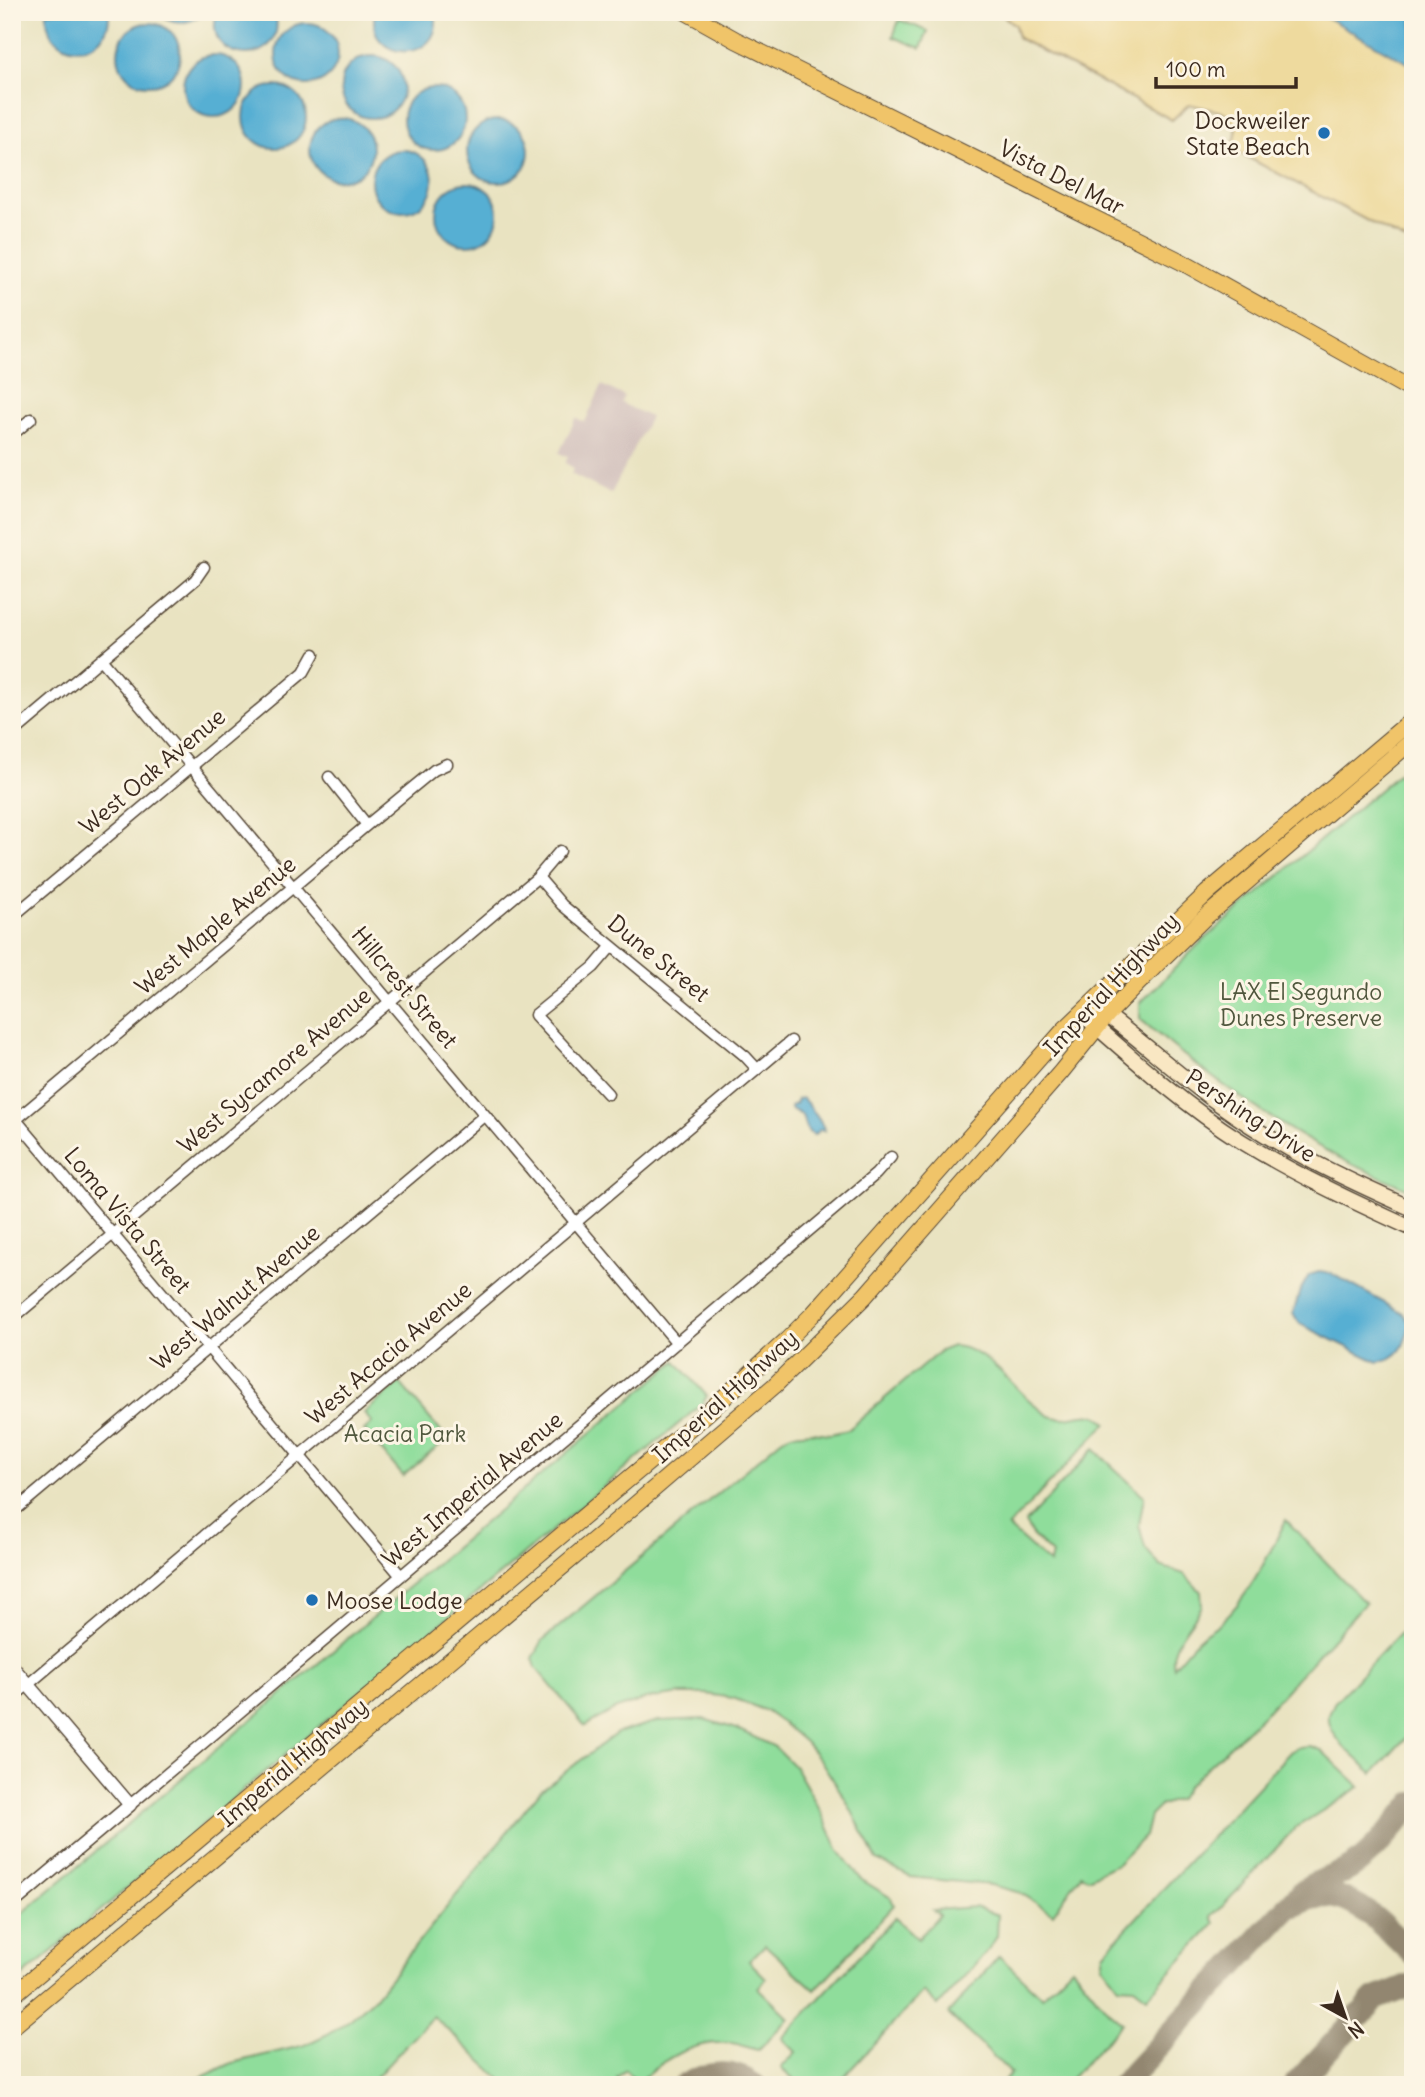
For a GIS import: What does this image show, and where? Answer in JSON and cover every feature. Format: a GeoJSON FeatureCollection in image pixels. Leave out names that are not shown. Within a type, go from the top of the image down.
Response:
{"type":"FeatureCollection","features":[{"type":"Feature","properties":{"kind":"main road","name":"Vista Del Mar"},"geometry":{"type":"LineString","coordinates":[[686,12],[736,40],[1180,261],[1413,391]]}},
{"type":"Feature","properties":{"kind":"main road","name":"Imperial Highway"},"geometry":{"type":"LineString","coordinates":[[12,1996],[718,1403],[813,1314],[1045,1050],[1207,893],[1413,719]]}},
{"type":"Feature","properties":{"kind":"main road","name":"Imperial Highway"},"geometry":{"type":"LineString","coordinates":[[12,2027],[774,1386],[865,1296],[1102,1021],[1202,920],[1413,740]]}},
{"type":"Feature","properties":{"kind":"main road","name":"Pershing Drive"},"geometry":{"type":"LineString","coordinates":[[1087,1009],[1246,1123],[1332,1172],[1413,1209]]}},
{"type":"Feature","properties":{"kind":"main road","name":"Pershing Drive"},"geometry":{"type":"LineString","coordinates":[[1102,1021],[1175,1093],[1238,1139],[1324,1188],[1413,1229]]}},
{"type":"Feature","properties":{"kind":"main road"},"geometry":{"type":"LineString","coordinates":[[689,1459],[691,1450],[724,1421],[726,1415],[718,1403]]}},
{"type":"Feature","properties":{"kind":"street"},"geometry":{"type":"LineString","coordinates":[[12,435],[31,419]]}},
{"type":"Feature","properties":{"kind":"street"},"geometry":{"type":"LineString","coordinates":[[12,734],[195,580],[204,567]]}},
{"type":"Feature","properties":{"kind":"street","name":"West Oak Avenue"},"geometry":{"type":"LineString","coordinates":[[12,917],[304,671],[314,654]]}},
{"type":"Feature","properties":{"kind":"street","name":"Hillcrest Street"},"geometry":{"type":"LineString","coordinates":[[101,659],[677,1343]]}},
{"type":"Feature","properties":{"kind":"street","name":"West Maple Avenue"},"geometry":{"type":"LineString","coordinates":[[14,1120],[367,825],[434,770],[447,764]]}},
{"type":"Feature","properties":{"kind":"street"},"geometry":{"type":"LineString","coordinates":[[329,777],[367,825]]}},
{"type":"Feature","properties":{"kind":"street","name":"West Sycamore Avenue"},"geometry":{"type":"LineString","coordinates":[[12,1319],[538,877],[560,851]]}},
{"type":"Feature","properties":{"kind":"street","name":"Dune Street"},"geometry":{"type":"LineString","coordinates":[[538,877],[562,905],[745,1056],[757,1069]]}},
{"type":"Feature","properties":{"kind":"street"},"geometry":{"type":"LineString","coordinates":[[608,1094],[535,1015],[594,967],[611,947]]}},
{"type":"Feature","properties":{"kind":"street","name":"West Acacia Avenue"},"geometry":{"type":"LineString","coordinates":[[12,1698],[791,1041]]}},
{"type":"Feature","properties":{"kind":"street","name":"West Walnut Avenue"},"geometry":{"type":"LineString","coordinates":[[12,1513],[485,1115]]}},
{"type":"Feature","properties":{"kind":"street","name":"Loma Vista Street"},"geometry":{"type":"LineString","coordinates":[[14,1120],[401,1576]]}},
{"type":"Feature","properties":{"kind":"street","name":"West Imperial Avenue"},"geometry":{"type":"LineString","coordinates":[[12,1904],[876,1174],[891,1157]]}},
{"type":"Feature","properties":{"kind":"street"},"geometry":{"type":"LineString","coordinates":[[12,1666],[130,1805]]}},
{"type":"Feature","properties":{"kind":"shaded area"},"geometry":{"type":"Polygon","coordinates":[[[602,385],[624,396],[621,403],[650,417],[611,494],[571,474],[574,468],[565,463],[568,457],[559,453],[576,418],[585,422],[602,385]]]}},
{"type":"Feature","properties":{"kind":"green space"},"geometry":{"type":"Polygon","coordinates":[[[899,20],[928,31],[921,48],[893,37],[899,20]]]}},
{"type":"Feature","properties":{"kind":"green space","name":"LAX El Segundo Dunes Preserve"},"geometry":{"type":"Polygon","coordinates":[[[1413,761],[1413,1191],[1334,1155],[1234,1092],[1140,1019],[1140,1003],[1198,945],[1413,761]]]}},
{"type":"Feature","properties":{"kind":"green space"},"geometry":{"type":"Polygon","coordinates":[[[953,1346],[975,1352],[985,1358],[1050,1416],[1065,1418],[1094,1415],[1107,1423],[1008,1527],[1050,1564],[1052,1554],[1032,1535],[1025,1523],[1094,1449],[1144,1496],[1139,1525],[1145,1548],[1160,1566],[1184,1574],[1201,1592],[1202,1606],[1174,1651],[1174,1667],[1195,1642],[1221,1622],[1241,1600],[1286,1520],[1365,1603],[1265,1713],[1187,1786],[1179,1799],[1161,1805],[1150,1816],[1145,1836],[1117,1864],[1088,1878],[1081,1874],[1053,1914],[1021,1893],[991,1885],[910,1877],[877,1860],[846,1800],[821,1761],[805,1742],[764,1710],[733,1698],[681,1694],[646,1699],[614,1710],[585,1726],[536,1668],[533,1658],[543,1640],[781,1440],[791,1434],[830,1434],[848,1430],[940,1351],[953,1346]]]}},
{"type":"Feature","properties":{"kind":"green space"},"geometry":{"type":"Polygon","coordinates":[[[676,1361],[707,1396],[702,1404],[12,1985],[12,1922],[676,1361]]]}},
{"type":"Feature","properties":{"kind":"green space","name":"Acacia Park"},"geometry":{"type":"Polygon","coordinates":[[[400,1383],[447,1439],[403,1476],[364,1430],[372,1423],[364,1413],[400,1383]]]}},
{"type":"Feature","properties":{"kind":"green space"},"geometry":{"type":"Polygon","coordinates":[[[1413,1619],[1413,1730],[1373,1773],[1337,1739],[1329,1722],[1329,1714],[1334,1703],[1413,1619]]]}},
{"type":"Feature","properties":{"kind":"green space"},"geometry":{"type":"Polygon","coordinates":[[[703,1719],[737,1729],[775,1747],[796,1768],[839,1851],[862,1880],[891,1898],[894,1905],[815,1990],[765,1945],[749,1961],[766,1978],[758,1988],[789,2018],[758,2050],[731,2043],[704,2044],[680,2052],[638,2083],[625,2070],[617,2078],[622,2085],[507,2085],[433,2016],[369,2085],[185,2085],[232,2063],[305,2045],[351,2019],[374,1998],[540,1791],[617,1733],[658,1721],[703,1719]]]}},
{"type":"Feature","properties":{"kind":"green space"},"geometry":{"type":"Polygon","coordinates":[[[1310,1746],[1321,1750],[1360,1787],[1295,1828],[1211,1916],[1215,1923],[1147,1997],[1134,1987],[1118,1986],[1102,1965],[1104,1953],[1291,1751],[1310,1746]]]}},
{"type":"Feature","properties":{"kind":"green space"},"geometry":{"type":"Polygon","coordinates":[[[975,1907],[998,1915],[997,1936],[990,1948],[938,2006],[923,1992],[836,2085],[799,2085],[781,2068],[796,2052],[782,2038],[895,1918],[918,1939],[939,1915],[933,1910],[975,1907]]]}},
{"type":"Feature","properties":{"kind":"green space"},"geometry":{"type":"Polygon","coordinates":[[[999,1956],[1042,1997],[1072,1967],[1108,2011],[1122,2023],[1065,2085],[1001,2085],[1011,2073],[948,2014],[999,1956]]]}},
{"type":"Feature","properties":{"kind":"sand","name":"Dockweiler State Beach"},"geometry":{"type":"Polygon","coordinates":[[[998,12],[1317,12],[1413,66],[1413,245],[1230,148],[1237,128],[1226,113],[1189,104],[1172,120],[1018,38],[1015,25],[998,12]]]}},
{"type":"Feature","properties":{"kind":"water"},"geometry":{"type":"Polygon","coordinates":[[[47,12],[109,12],[107,28],[100,40],[90,46],[78,49],[66,46],[55,40],[49,28],[47,12]]]}},
{"type":"Feature","properties":{"kind":"water"},"geometry":{"type":"Polygon","coordinates":[[[158,12],[204,12],[193,20],[181,22],[158,12]]]}},
{"type":"Feature","properties":{"kind":"water"},"geometry":{"type":"Polygon","coordinates":[[[217,12],[275,12],[276,31],[270,44],[259,52],[245,54],[232,51],[221,43],[215,30],[217,12]]]}},
{"type":"Feature","properties":{"kind":"water"},"geometry":{"type":"Polygon","coordinates":[[[375,12],[435,12],[435,29],[429,41],[418,49],[392,49],[381,42],[375,29],[375,12]]]}},
{"type":"Feature","properties":{"kind":"water"},"geometry":{"type":"Polygon","coordinates":[[[1317,12],[1413,12],[1413,66],[1317,12]]]}},
{"type":"Feature","properties":{"kind":"water"},"geometry":{"type":"Polygon","coordinates":[[[143,23],[155,23],[171,32],[178,42],[178,66],[171,76],[155,85],[143,85],[132,80],[123,71],[118,60],[118,48],[123,37],[132,28],[143,23]]]}},
{"type":"Feature","properties":{"kind":"water"},"geometry":{"type":"Polygon","coordinates":[[[301,23],[313,23],[329,32],[336,42],[336,66],[329,76],[313,85],[301,85],[290,80],[281,71],[276,60],[276,48],[281,37],[290,28],[301,23]]]}},
{"type":"Feature","properties":{"kind":"water"},"geometry":{"type":"Polygon","coordinates":[[[208,55],[220,55],[236,64],[243,74],[243,98],[236,108],[220,117],[208,117],[197,112],[188,103],[183,92],[183,80],[188,69],[197,60],[208,55]]]}},
{"type":"Feature","properties":{"kind":"water"},"geometry":{"type":"Polygon","coordinates":[[[366,56],[378,56],[394,65],[401,75],[401,99],[394,109],[378,118],[366,118],[355,113],[346,104],[341,93],[341,81],[346,70],[355,61],[366,56]]]}},
{"type":"Feature","properties":{"kind":"water"},"geometry":{"type":"Polygon","coordinates":[[[269,86],[281,86],[297,95],[304,105],[304,129],[297,139],[281,148],[269,148],[258,143],[249,134],[244,123],[244,111],[249,100],[258,91],[269,86]]]}},
{"type":"Feature","properties":{"kind":"water"},"geometry":{"type":"Polygon","coordinates":[[[428,88],[440,88],[456,97],[463,107],[463,131],[456,141],[440,150],[428,150],[417,145],[408,136],[403,125],[403,113],[408,102],[417,93],[428,88]]]}},
{"type":"Feature","properties":{"kind":"water"},"geometry":{"type":"Polygon","coordinates":[[[335,118],[347,118],[363,127],[370,137],[370,161],[363,171],[347,180],[335,180],[324,175],[315,166],[310,155],[310,143],[315,132],[324,123],[335,118]]]}},
{"type":"Feature","properties":{"kind":"water"},"geometry":{"type":"Polygon","coordinates":[[[492,120],[504,120],[520,129],[527,139],[527,163],[520,173],[504,182],[492,182],[481,177],[472,168],[467,157],[467,145],[472,134],[481,125],[492,120]]]}},
{"type":"Feature","properties":{"kind":"water"},"geometry":{"type":"Polygon","coordinates":[[[396,150],[408,150],[424,159],[431,169],[431,193],[424,203],[408,212],[396,212],[385,207],[376,198],[371,187],[371,175],[376,164],[385,155],[396,150]]]}},
{"type":"Feature","properties":{"kind":"water"},"geometry":{"type":"Polygon","coordinates":[[[461,183],[473,183],[489,192],[496,202],[496,226],[489,236],[473,245],[461,245],[450,240],[441,231],[436,220],[436,208],[441,197],[450,188],[461,183]]]}},
{"type":"Feature","properties":{"kind":"water"},"geometry":{"type":"Polygon","coordinates":[[[802,1098],[825,1131],[819,1130],[814,1135],[811,1134],[802,1115],[791,1109],[797,1099],[802,1098]]]}},
{"type":"Feature","properties":{"kind":"water"},"geometry":{"type":"Polygon","coordinates":[[[1319,1272],[1332,1274],[1403,1313],[1410,1324],[1404,1344],[1397,1354],[1378,1362],[1300,1324],[1293,1314],[1300,1291],[1309,1275],[1319,1272]]]}},
{"type":"Feature","properties":{"kind":"taxiway"},"geometry":{"type":"LineString","coordinates":[[1122,2085],[1303,1891],[1346,1871],[1360,1861],[1413,1804]]}},
{"type":"Feature","properties":{"kind":"taxiway"},"geometry":{"type":"LineString","coordinates":[[1296,1905],[1313,1898],[1330,1896],[1346,1900],[1375,1918],[1413,1954]]}},
{"type":"Feature","properties":{"kind":"taxiway"},"geometry":{"type":"LineString","coordinates":[[1295,2085],[1375,1999],[1413,1986]]}},
{"type":"Feature","properties":{"kind":"taxiway"},"geometry":{"type":"LineString","coordinates":[[685,2085],[703,2077],[720,2074],[737,2076],[754,2085]]}},
{"type":"Feature","properties":{"kind":"place","name":"Dockweiler State Beach"},"geometry":{"type":"Point","coordinates":[1324,133]}},
{"type":"Feature","properties":{"kind":"place","name":"Moose Lodge"},"geometry":{"type":"Point","coordinates":[312,1600]}}]}
